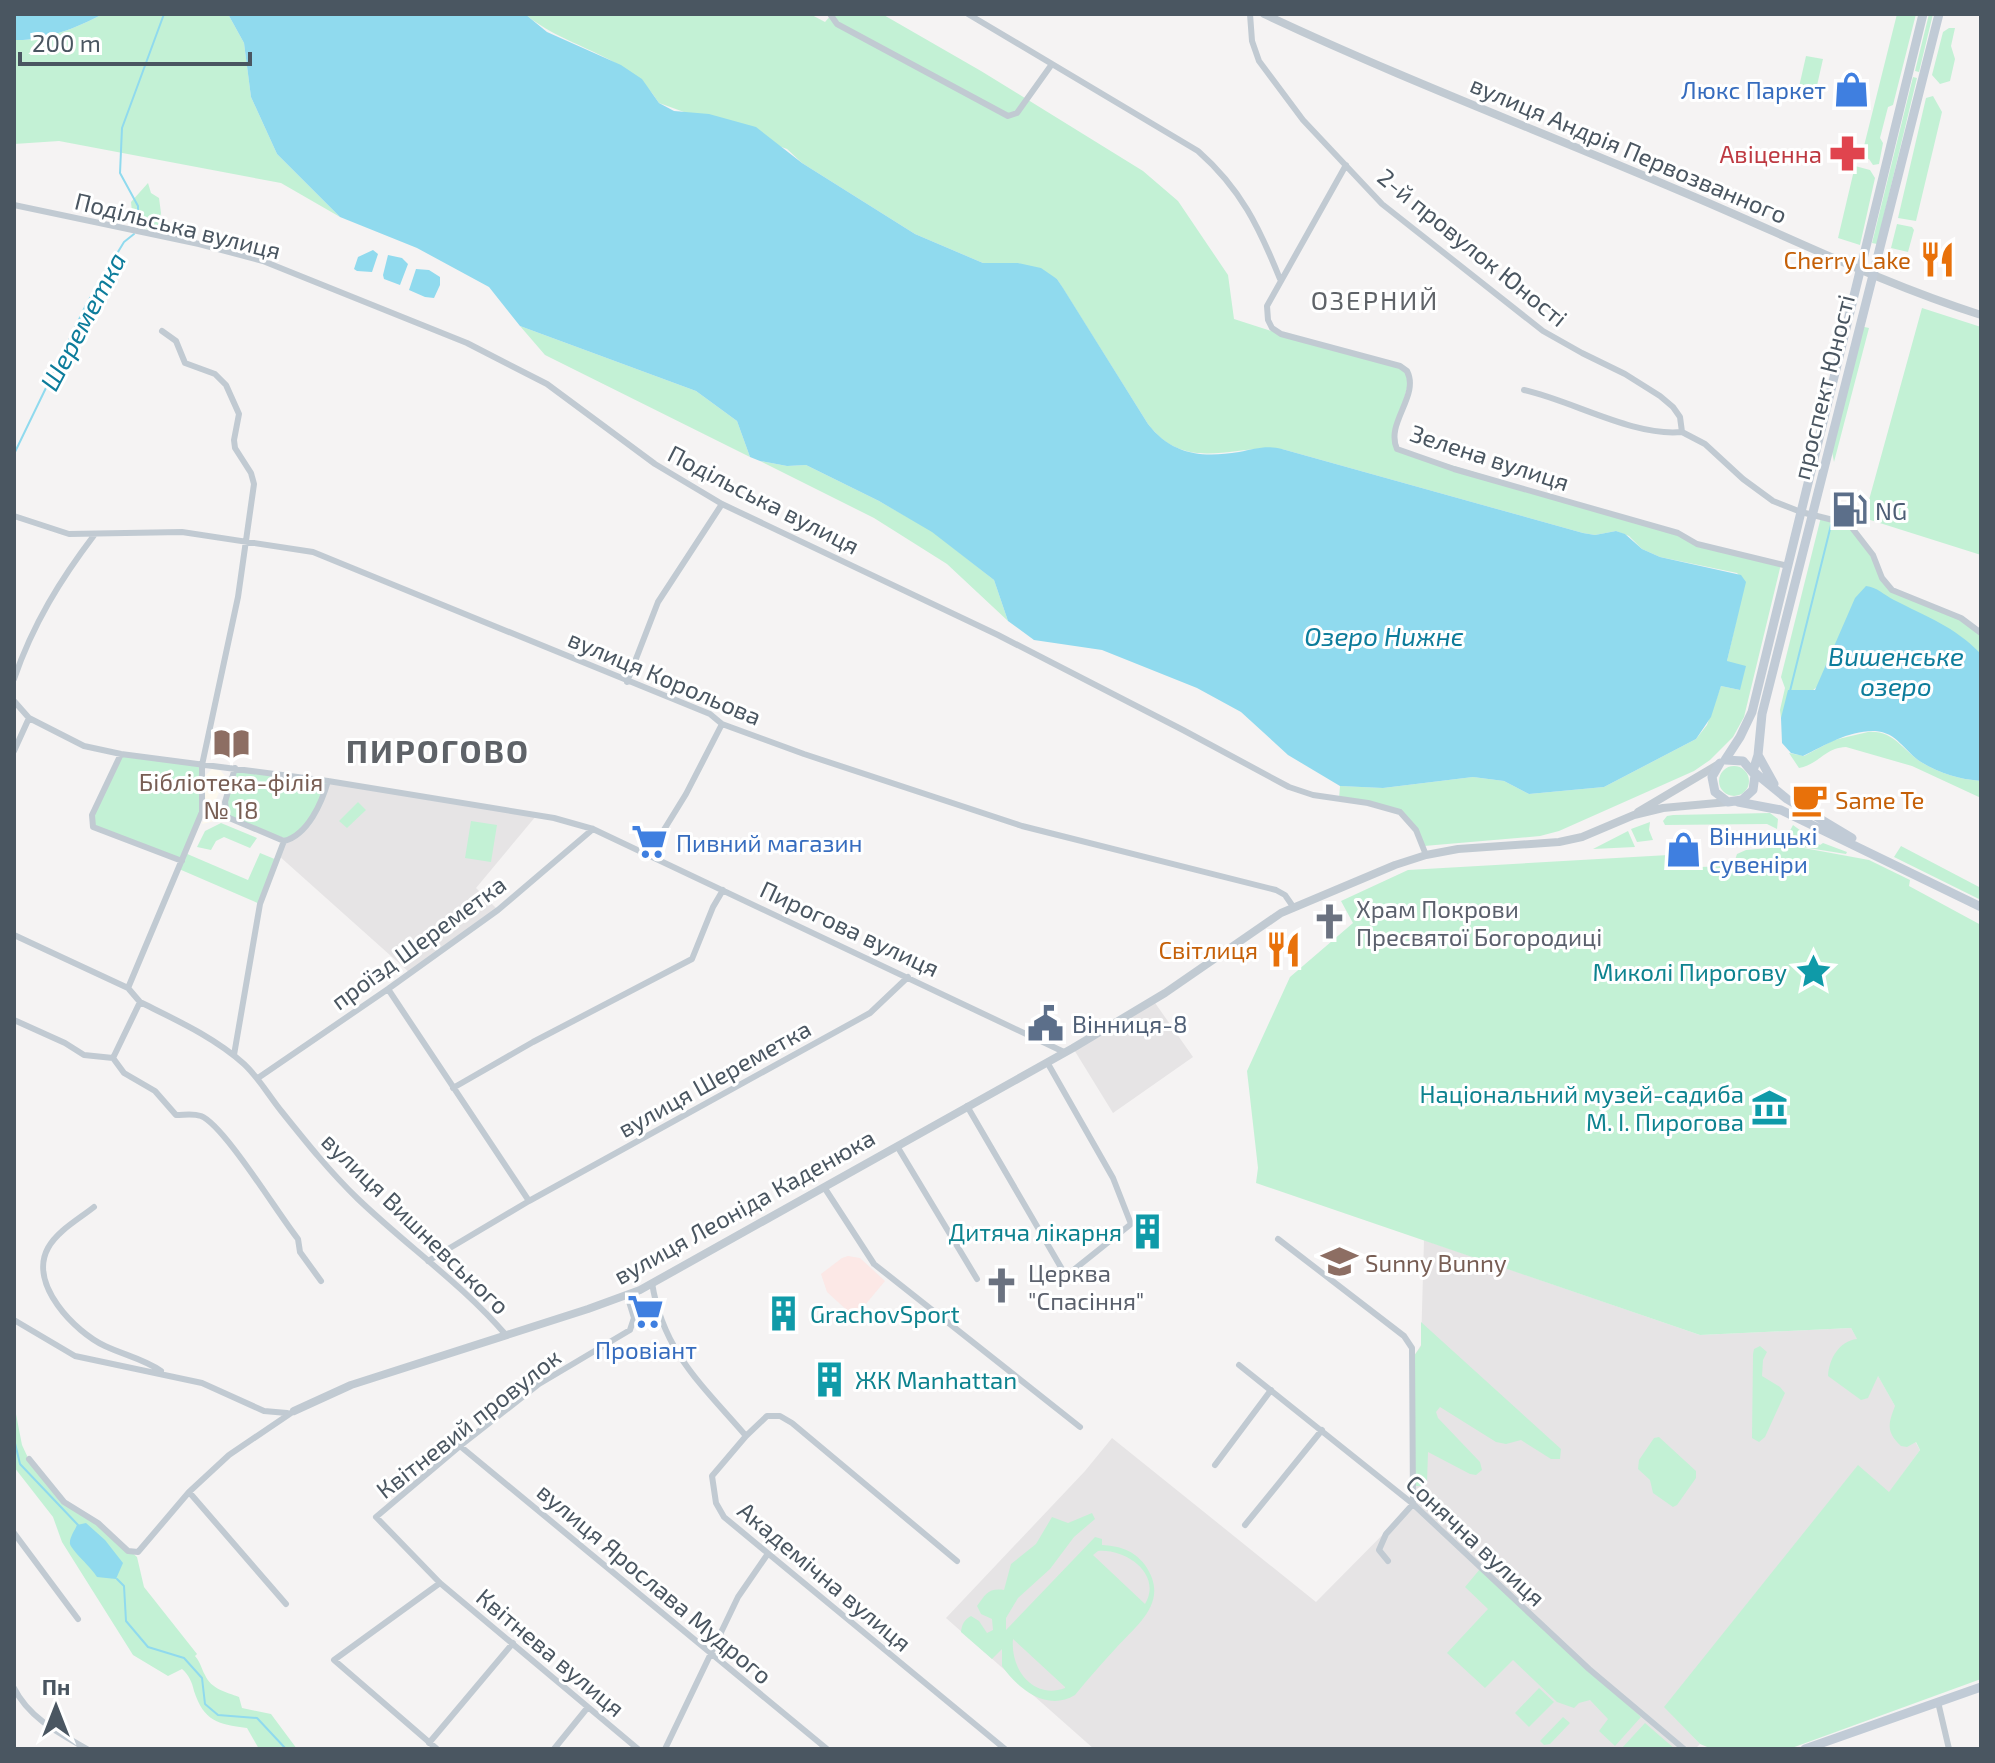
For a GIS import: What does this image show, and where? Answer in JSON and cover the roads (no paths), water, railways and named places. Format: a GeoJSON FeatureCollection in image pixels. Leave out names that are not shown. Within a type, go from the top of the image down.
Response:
{"type":"FeatureCollection","features":[{"type":"Feature","properties":{"kind":"main road","name":"проспект Юності"},"geometry":{"type":"LineString","coordinates":[[1754,772],[1762,714],[1806,514],[1923,14]]}},
{"type":"Feature","properties":{"kind":"main road","name":"проспект Юності"},"geometry":{"type":"LineString","coordinates":[[1723,762],[1752,712],[1788,566],[1806,514],[1873,276],[1939,14]]}},
{"type":"Feature","properties":{"kind":"main road"},"geometry":{"type":"LineString","coordinates":[[1909,73],[1923,77]]}},
{"type":"Feature","properties":{"kind":"main road"},"geometry":{"type":"LineString","coordinates":[[1758,755],[1780,794]]}},
{"type":"Feature","properties":{"kind":"main road"},"geometry":{"type":"LineString","coordinates":[[1875,853],[1780,794],[1743,761],[1723,762],[1712,777],[1712,784],[1720,798],[1781,810],[1981,907]]}},
{"type":"Feature","properties":{"kind":"main road"},"geometry":{"type":"LineString","coordinates":[[1733,802],[1749,796],[1756,782],[1754,772]]}},
{"type":"Feature","properties":{"kind":"main road"},"geometry":{"type":"LineString","coordinates":[[1805,1749],[1981,1687]]}},
{"type":"Feature","properties":{"kind":"main road"},"geometry":{"type":"LineString","coordinates":[[1813,1749],[1831,1740]]}},
{"type":"Feature","properties":{"kind":"street"},"geometry":{"type":"LineString","coordinates":[[830,14],[837,24],[1008,116],[1017,113],[1052,64]]}},
{"type":"Feature","properties":{"kind":"street"},"geometry":{"type":"LineString","coordinates":[[968,14],[1183,140],[1208,159],[1248,208],[1280,279]]}},
{"type":"Feature","properties":{"kind":"street","name":"2-й провулок Юності"},"geometry":{"type":"LineString","coordinates":[[1250,14],[1252,41],[1259,61],[1303,120],[1382,204],[1543,331],[1660,396],[1680,417],[1682,432],[1705,444],[1743,479],[1773,501],[1806,514],[1845,522],[1852,527],[1873,555],[1882,578],[1892,590],[1961,618],[1981,633]]}},
{"type":"Feature","properties":{"kind":"street","name":"вулиця Андрія Первозванного"},"geometry":{"type":"LineString","coordinates":[[1264,14],[1873,276],[1981,315]]}},
{"type":"Feature","properties":{"kind":"street","name":"Зелена вулиця"},"geometry":{"type":"LineString","coordinates":[[1346,165],[1280,279],[1267,312],[1272,328],[1281,334],[1400,366],[1407,371],[1410,385],[1394,435],[1395,445],[1403,453],[1678,533],[1697,544],[1788,566]]}},
{"type":"Feature","properties":{"kind":"street","name":"Подільська вулиця"},"geometry":{"type":"LineString","coordinates":[[14,205],[199,244],[263,261],[467,343],[547,384],[655,464],[722,504],[1011,642],[1289,787],[1313,795],[1368,803],[1400,812],[1416,830],[1426,855]]}},
{"type":"Feature","properties":{"kind":"street"},"geometry":{"type":"LineString","coordinates":[[128,988],[202,812],[202,765],[238,597],[254,480],[234,445],[239,420],[236,404],[219,376],[185,363],[176,341],[162,331]]}},
{"type":"Feature","properties":{"kind":"street"},"geometry":{"type":"LineString","coordinates":[[1524,390],[1651,432],[1682,432]]}},
{"type":"Feature","properties":{"kind":"street"},"geometry":{"type":"LineString","coordinates":[[627,682],[658,602],[722,504]]}},
{"type":"Feature","properties":{"kind":"street","name":"вулиця Корольова"},"geometry":{"type":"LineString","coordinates":[[14,516],[63,532],[171,531],[246,540],[323,555],[710,714],[722,724],[1022,826],[1276,890],[1285,895],[1294,908]]}},
{"type":"Feature","properties":{"kind":"street"},"geometry":{"type":"LineString","coordinates":[[14,679],[32,633],[57,584],[95,534]]}},
{"type":"Feature","properties":{"kind":"street","name":"Пирогова вулиця"},"geometry":{"type":"LineString","coordinates":[[14,701],[29,718],[80,745],[121,754],[328,781],[554,818],[593,829],[1064,1052]]}},
{"type":"Feature","properties":{"kind":"street"},"geometry":{"type":"LineString","coordinates":[[14,751],[29,718]]}},
{"type":"Feature","properties":{"kind":"street"},"geometry":{"type":"LineString","coordinates":[[649,854],[686,794],[722,724]]}},
{"type":"Feature","properties":{"kind":"street"},"geometry":{"type":"LineString","coordinates":[[121,754],[92,815],[93,827],[182,861]]}},
{"type":"Feature","properties":{"kind":"street"},"geometry":{"type":"LineString","coordinates":[[1634,815],[1656,799],[1689,784],[1723,762]]}},
{"type":"Feature","properties":{"kind":"street"},"geometry":{"type":"LineString","coordinates":[[235,768],[225,802],[226,815],[231,820],[284,841]]}},
{"type":"Feature","properties":{"kind":"street"},"geometry":{"type":"LineString","coordinates":[[234,1055],[260,904],[284,841],[295,836],[321,805],[328,781]]}},
{"type":"Feature","properties":{"kind":"street"},"geometry":{"type":"LineString","coordinates":[[1064,1052],[1165,993],[1272,918],[1395,865],[1458,849],[1559,842],[1663,808],[1733,802]]}},
{"type":"Feature","properties":{"kind":"street","name":"проїзд Шереметка"},"geometry":{"type":"LineString","coordinates":[[258,1078],[498,910],[593,829]]}},
{"type":"Feature","properties":{"kind":"street"},"geometry":{"type":"LineString","coordinates":[[453,1088],[533,1042],[615,1002],[692,959],[723,890]]}},
{"type":"Feature","properties":{"kind":"street"},"geometry":{"type":"LineString","coordinates":[[14,935],[128,988],[140,1002],[113,1058]]}},
{"type":"Feature","properties":{"kind":"street","name":"вулиця Шереметка"},"geometry":{"type":"LineString","coordinates":[[428,1261],[529,1201],[870,1013],[908,977]]}},
{"type":"Feature","properties":{"kind":"street"},"geometry":{"type":"LineString","coordinates":[[388,989],[529,1201]]}},
{"type":"Feature","properties":{"kind":"street","name":"вулиця Вишневського"},"geometry":{"type":"LineString","coordinates":[[140,1002],[191,1027],[234,1055],[258,1078],[299,1134],[334,1174],[377,1216],[474,1300],[506,1335]]}},
{"type":"Feature","properties":{"kind":"street"},"geometry":{"type":"LineString","coordinates":[[14,1020],[84,1055],[113,1058]]}},
{"type":"Feature","properties":{"kind":"street","name":"вулиця Леоніда Каденюка"},"geometry":{"type":"LineString","coordinates":[[29,1459],[64,1502],[98,1523],[133,1553],[142,1550],[189,1492],[237,1448],[294,1411],[351,1385],[627,1295],[1064,1052]]}},
{"type":"Feature","properties":{"kind":"street"},"geometry":{"type":"LineString","coordinates":[[113,1058],[121,1071],[155,1091],[176,1115],[206,1118],[224,1136],[298,1239],[300,1252],[321,1281]]}},
{"type":"Feature","properties":{"kind":"street"},"geometry":{"type":"LineString","coordinates":[[967,1106],[1066,1276],[1131,1224],[1113,1178],[1047,1062]]}},
{"type":"Feature","properties":{"kind":"street"},"geometry":{"type":"LineString","coordinates":[[897,1146],[977,1279]]}},
{"type":"Feature","properties":{"kind":"street"},"geometry":{"type":"LineString","coordinates":[[824,1187],[874,1264],[1080,1427]]}},
{"type":"Feature","properties":{"kind":"street"},"geometry":{"type":"LineString","coordinates":[[94,1207],[49,1246],[44,1262],[47,1284],[56,1301],[81,1331],[103,1346],[151,1363],[164,1373]]}},
{"type":"Feature","properties":{"kind":"street"},"geometry":{"type":"LineString","coordinates":[[1278,1239],[1404,1336],[1412,1348],[1413,1504],[1386,1534],[1379,1550],[1388,1561]]}},
{"type":"Feature","properties":{"kind":"street"},"geometry":{"type":"LineString","coordinates":[[652,1283],[656,1306],[669,1341],[687,1368],[746,1436]]}},
{"type":"Feature","properties":{"kind":"street","name":"Квітневий провулок"},"geometry":{"type":"LineString","coordinates":[[440,1583],[376,1517],[549,1377],[630,1330],[634,1318],[627,1295]]}},
{"type":"Feature","properties":{"kind":"street"},"geometry":{"type":"LineString","coordinates":[[14,1320],[75,1356],[202,1383],[264,1411],[279,1414],[294,1411]]}},
{"type":"Feature","properties":{"kind":"street","name":"Сонячна вулиця"},"geometry":{"type":"LineString","coordinates":[[1239,1365],[1413,1504],[1589,1669],[1684,1749]]}},
{"type":"Feature","properties":{"kind":"street"},"geometry":{"type":"LineString","coordinates":[[1215,1465],[1271,1390]]}},
{"type":"Feature","properties":{"kind":"street","name":"Академічна вулиця"},"geometry":{"type":"LineString","coordinates":[[957,1561],[780,1416],[767,1416],[712,1476],[716,1503],[724,1517],[1005,1749]]}},
{"type":"Feature","properties":{"kind":"street"},"geometry":{"type":"LineString","coordinates":[[1245,1525],[1322,1430]]}},
{"type":"Feature","properties":{"kind":"street","name":"вулиця Ярослава Мудрого"},"geometry":{"type":"LineString","coordinates":[[460,1446],[827,1749]]}},
{"type":"Feature","properties":{"kind":"street"},"geometry":{"type":"LineString","coordinates":[[189,1492],[286,1604]]}},
{"type":"Feature","properties":{"kind":"street"},"geometry":{"type":"LineString","coordinates":[[14,1533],[78,1619]]}},
{"type":"Feature","properties":{"kind":"street"},"geometry":{"type":"LineString","coordinates":[[665,1749],[743,1588],[767,1555]]}},
{"type":"Feature","properties":{"kind":"street"},"geometry":{"type":"LineString","coordinates":[[437,1749],[334,1660],[440,1583]]}},
{"type":"Feature","properties":{"kind":"street","name":"Квітнева вулиця"},"geometry":{"type":"LineString","coordinates":[[440,1583],[638,1749]]}},
{"type":"Feature","properties":{"kind":"street"},"geometry":{"type":"LineString","coordinates":[[429,1743],[513,1643]]}},
{"type":"Feature","properties":{"kind":"street"},"geometry":{"type":"LineString","coordinates":[[14,1688],[27,1708],[41,1721],[87,1749]]}},
{"type":"Feature","properties":{"kind":"street"},"geometry":{"type":"LineString","coordinates":[[1938,1702],[1949,1749]]}},
{"type":"Feature","properties":{"kind":"street"},"geometry":{"type":"LineString","coordinates":[[554,1749],[588,1707]]}},
{"type":"Feature","properties":{"kind":"water"},"geometry":{"type":"Polygon","coordinates":[[[14,14],[103,14],[60,33],[14,40],[14,14]]]}},
{"type":"Feature","properties":{"kind":"water","name":"Озеро Нижнє"},"geometry":{"type":"Polygon","coordinates":[[[228,14],[525,14],[547,32],[621,65],[642,79],[659,103],[674,111],[709,114],[756,127],[802,163],[915,234],[983,263],[1018,263],[1041,268],[1057,279],[1148,424],[1178,448],[1213,455],[1266,447],[1282,449],[1583,533],[1595,535],[1616,531],[1660,557],[1741,575],[1746,582],[1727,661],[1746,666],[1740,690],[1721,686],[1711,717],[1696,739],[1604,787],[1529,794],[1504,781],[1473,777],[1383,788],[1340,786],[1288,755],[1241,712],[1197,688],[1102,650],[1034,640],[1008,621],[994,580],[932,532],[879,501],[806,465],[787,466],[750,457],[737,421],[696,391],[520,326],[489,287],[417,248],[340,217],[277,154],[251,97],[244,43],[228,14]]]}},
{"type":"Feature","properties":{"kind":"water"},"geometry":{"type":"Polygon","coordinates":[[[373,250],[378,254],[372,272],[354,269],[358,257],[373,250]]]}},
{"type":"Feature","properties":{"kind":"water"},"geometry":{"type":"Polygon","coordinates":[[[388,255],[402,258],[408,264],[400,285],[384,279],[388,255]]]}},
{"type":"Feature","properties":{"kind":"water"},"geometry":{"type":"Polygon","coordinates":[[[416,269],[429,270],[440,277],[434,298],[409,290],[416,269]]]}},
{"type":"Feature","properties":{"kind":"water","name":"Вишенське озеро"},"geometry":{"type":"Polygon","coordinates":[[[1866,586],[1950,629],[1981,654],[1981,781],[1950,775],[1928,766],[1883,732],[1866,731],[1847,736],[1803,756],[1791,753],[1782,743],[1781,718],[1788,690],[1815,690],[1855,598],[1866,586]]]}},
{"type":"Feature","properties":{"kind":"water"},"geometry":{"type":"Polygon","coordinates":[[[86,1523],[105,1540],[123,1563],[116,1579],[97,1577],[70,1544],[77,1525],[86,1523]]]}},
{"type":"Feature","properties":{"kind":"waterway","name":"Шереметка"},"geometry":{"type":"LineString","coordinates":[[138,227],[138,206],[120,173],[122,128],[164,14]]}},
{"type":"Feature","properties":{"kind":"waterway","name":"Шереметка"},"geometry":{"type":"LineString","coordinates":[[14,454],[87,303],[124,242],[134,234]]}},
{"type":"Feature","properties":{"kind":"waterway"},"geometry":{"type":"LineString","coordinates":[[1790,691],[1831,525]]}},
{"type":"Feature","properties":{"kind":"waterway","name":"Шереметка"},"geometry":{"type":"LineString","coordinates":[[14,1439],[20,1464],[78,1525]]}},
{"type":"Feature","properties":{"kind":"waterway","name":"Шереметка"},"geometry":{"type":"LineString","coordinates":[[117,1579],[124,1586],[126,1621],[148,1647],[184,1658],[202,1678],[205,1704],[218,1715],[257,1718],[286,1749]]}},
{"type":"Feature","properties":{"kind":"place","name":"Люкс Паркет"},"geometry":{"type":"Point","coordinates":[1852,89]}},
{"type":"Feature","properties":{"kind":"place","name":"Авіценна"},"geometry":{"type":"Point","coordinates":[1848,153]}},
{"type":"Feature","properties":{"kind":"place","name":"Cherry Lake"},"geometry":{"type":"Point","coordinates":[1937,259]}},
{"type":"Feature","properties":{"kind":"place","name":"NG"},"geometry":{"type":"Point","coordinates":[1849,510]}},
{"type":"Feature","properties":{"kind":"place","name":"Бібліотека-філія № 18"},"geometry":{"type":"Point","coordinates":[231,744]}},
{"type":"Feature","properties":{"kind":"place","name":"Same Te"},"geometry":{"type":"Point","coordinates":[1809,799]}},
{"type":"Feature","properties":{"kind":"place","name":"Пивний магазин"},"geometry":{"type":"Point","coordinates":[650,842]}},
{"type":"Feature","properties":{"kind":"place","name":"Вінницькі сувеніри"},"geometry":{"type":"Point","coordinates":[1683,849]}},
{"type":"Feature","properties":{"kind":"place","name":"Храм Покрови Пресвятої Богородиці"},"geometry":{"type":"Point","coordinates":[1330,922]}},
{"type":"Feature","properties":{"kind":"place","name":"Світлиця"},"geometry":{"type":"Point","coordinates":[1284,949]}},
{"type":"Feature","properties":{"kind":"place","name":"Миколі Пирогову"},"geometry":{"type":"Point","coordinates":[1813,971]}},
{"type":"Feature","properties":{"kind":"place","name":"Вінниця-8"},"geometry":{"type":"Point","coordinates":[1046,1023]}},
{"type":"Feature","properties":{"kind":"place","name":"Національний музей-садиба М. І. Пирогова"},"geometry":{"type":"Point","coordinates":[1770,1107]}},
{"type":"Feature","properties":{"kind":"place","name":"Дитяча лікарня"},"geometry":{"type":"Point","coordinates":[1148,1231]}},
{"type":"Feature","properties":{"kind":"place","name":"Sunny Bunny"},"geometry":{"type":"Point","coordinates":[1339,1262]}},
{"type":"Feature","properties":{"kind":"place","name":"Церква \"Спасіння\""},"geometry":{"type":"Point","coordinates":[1002,1286]}},
{"type":"Feature","properties":{"kind":"place","name":"Провіант"},"geometry":{"type":"Point","coordinates":[646,1312]}},
{"type":"Feature","properties":{"kind":"place","name":"GrachovSport"},"geometry":{"type":"Point","coordinates":[784,1313]}},
{"type":"Feature","properties":{"kind":"place","name":"ЖК Manhattan"},"geometry":{"type":"Point","coordinates":[829,1379]}},
{"type":"Feature","properties":{"kind":"district","name":"ОЗЕРНИЙ"},"geometry":{"type":"Point","coordinates":[1375,299]}},
{"type":"Feature","properties":{"kind":"district","name":"ПИРОГОВО"},"geometry":{"type":"Point","coordinates":[438,750]}}]}
